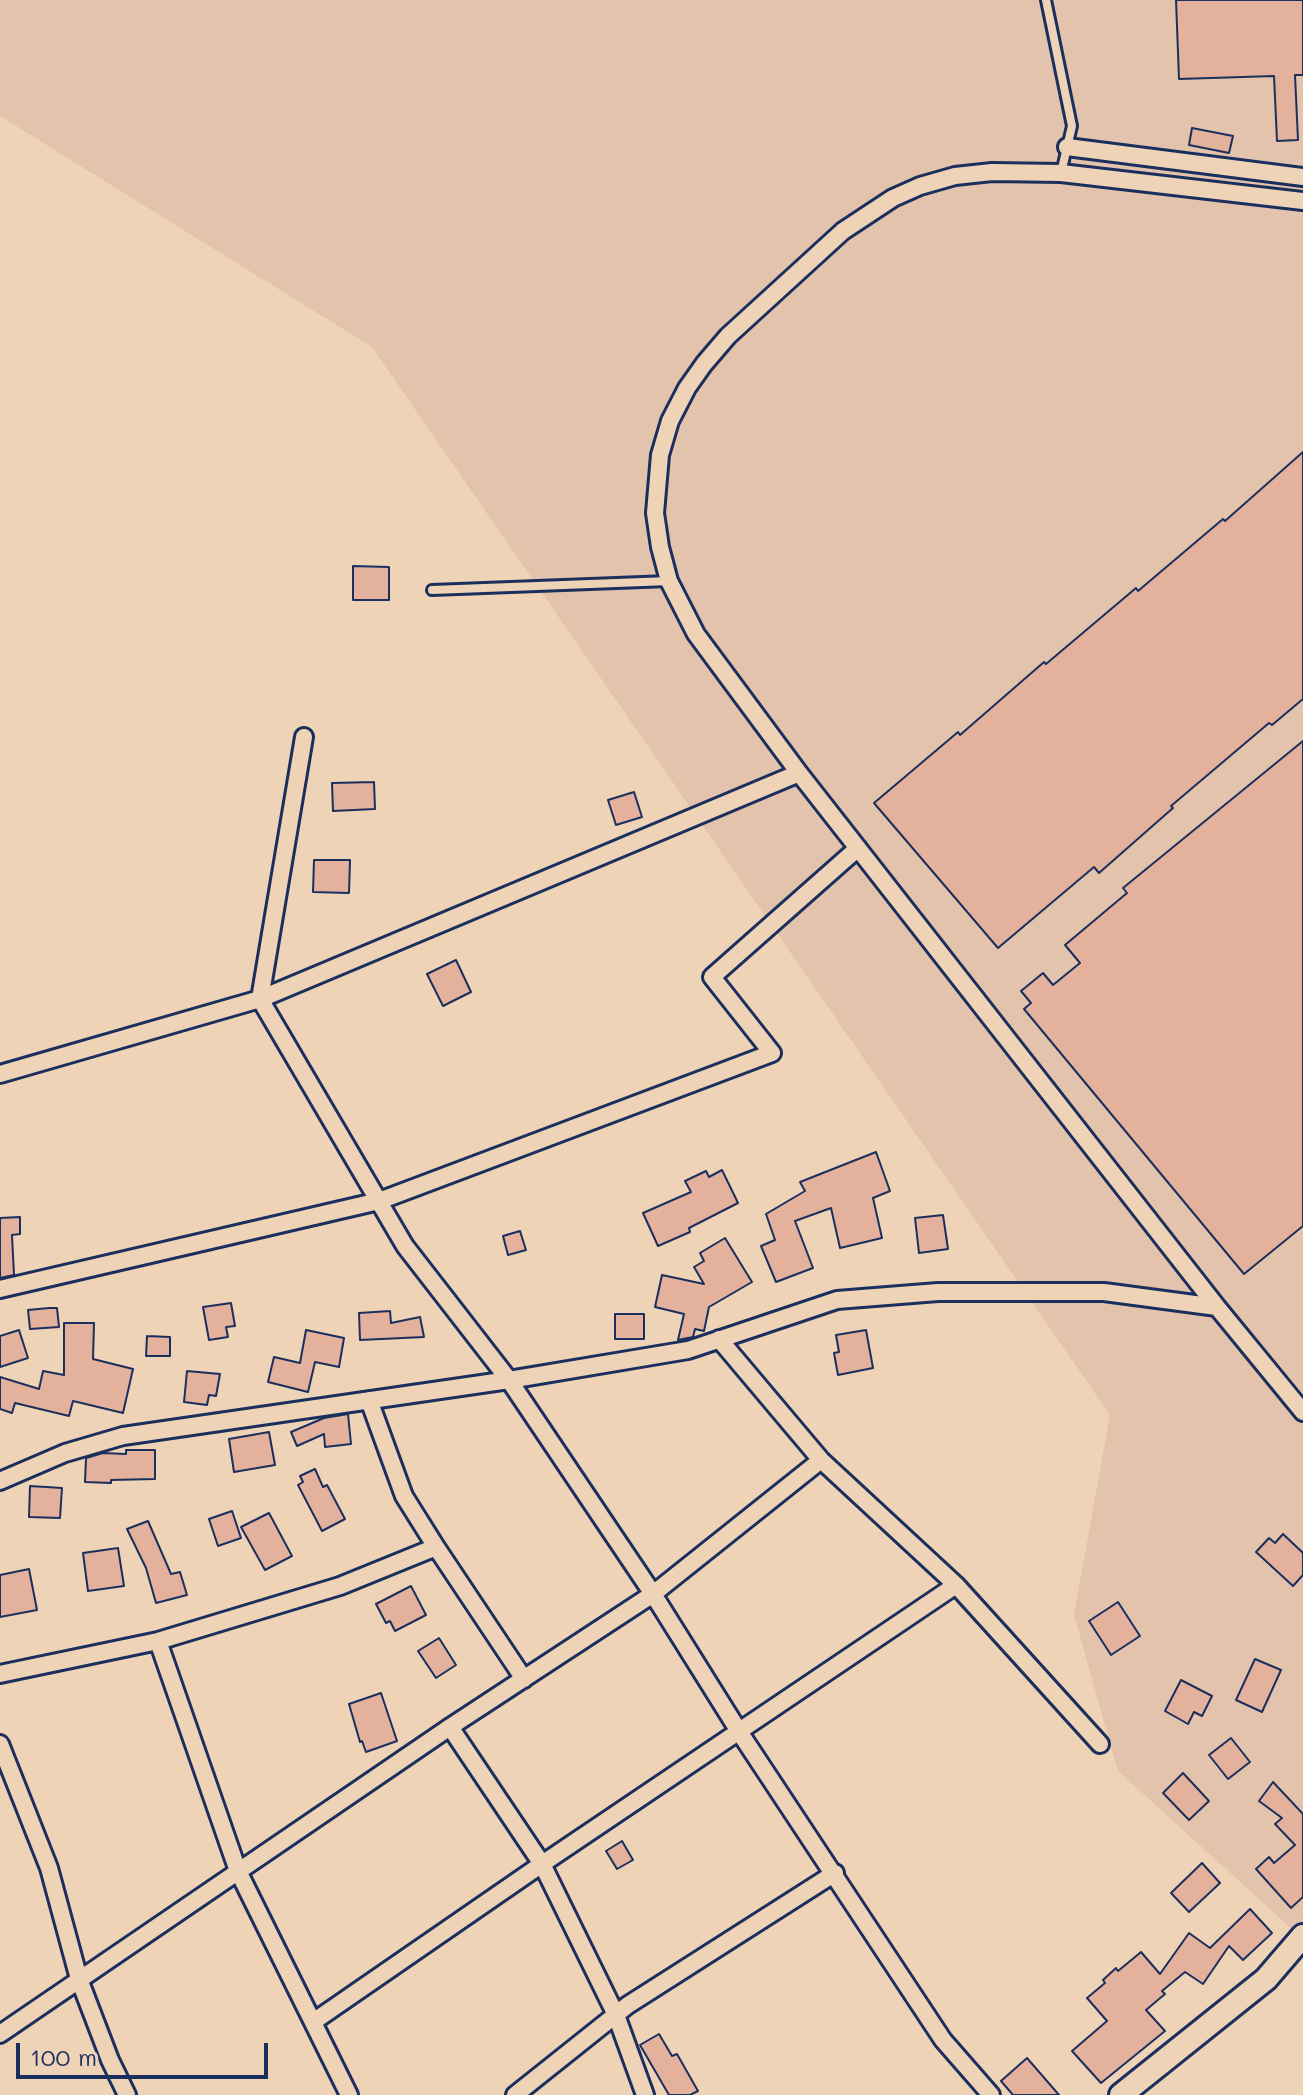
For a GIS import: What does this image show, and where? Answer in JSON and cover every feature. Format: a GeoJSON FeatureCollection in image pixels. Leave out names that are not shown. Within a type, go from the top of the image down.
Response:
{"type":"FeatureCollection","features":[{"type":"Feature","properties":{"kind":"street"},"geometry":{"type":"LineString","coordinates":[[1067,147],[1303,177]]}},
{"type":"Feature","properties":{"kind":"street"},"geometry":{"type":"LineString","coordinates":[[1303,201],[1061,173],[992,172],[955,176],[893,198],[843,231],[728,336],[687,388],[670,421],[660,455],[655,513],[669,581],[696,634],[799,773],[1217,1307],[1303,1412]]}},
{"type":"Feature","properties":{"kind":"street"},"geometry":{"type":"LineString","coordinates":[[304,737],[260,999],[405,1246],[509,1380],[653,1594],[740,1733],[943,2040],[991,2095]]}},
{"type":"Feature","properties":{"kind":"street"},"geometry":{"type":"LineString","coordinates":[[0,1074],[260,999],[799,773]]}},
{"type":"Feature","properties":{"kind":"street"},"geometry":{"type":"LineString","coordinates":[[0,1289],[379,1201],[772,1053],[712,977],[858,848]]}},
{"type":"Feature","properties":{"kind":"street"},"geometry":{"type":"LineString","coordinates":[[0,1481],[65,1453],[123,1436],[509,1380],[688,1350],[837,1300],[938,1292],[1104,1292],[1217,1307]]}},
{"type":"Feature","properties":{"kind":"street"},"geometry":{"type":"LineString","coordinates":[[719,1339],[821,1460],[956,1585],[1100,1744]]}},
{"type":"Feature","properties":{"kind":"street"},"geometry":{"type":"LineString","coordinates":[[369,1400],[404,1496],[524,1679]]}},
{"type":"Feature","properties":{"kind":"street"},"geometry":{"type":"LineString","coordinates":[[0,2034],[450,1727],[653,1594],[821,1460]]}},
{"type":"Feature","properties":{"kind":"street"},"geometry":{"type":"LineString","coordinates":[[0,1674],[158,1641],[340,1586],[436,1547]]}},
{"type":"Feature","properties":{"kind":"street"},"geometry":{"type":"LineString","coordinates":[[313,2022],[956,1585]]}},
{"type":"Feature","properties":{"kind":"street"},"geometry":{"type":"LineString","coordinates":[[158,1641],[238,1871],[349,2095]]}},
{"type":"Feature","properties":{"kind":"street"},"geometry":{"type":"LineString","coordinates":[[450,1727],[542,1864],[616,2015],[645,2095]]}},
{"type":"Feature","properties":{"kind":"street"},"geometry":{"type":"LineString","coordinates":[[0,1744],[49,1868],[79,1979],[127,2095]]}},
{"type":"Feature","properties":{"kind":"street"},"geometry":{"type":"LineString","coordinates":[[515,2095],[616,2015],[835,1873]]}},
{"type":"Feature","properties":{"kind":"street"},"geometry":{"type":"LineString","coordinates":[[1121,2095],[1266,1979],[1303,1936]]}},
{"type":"Feature","properties":{"kind":"street"},"geometry":{"type":"LineString","coordinates":[[1266,1979],[1303,1962]]}},
{"type":"Feature","properties":{"kind":"lane"},"geometry":{"type":"LineString","coordinates":[[1046,0],[1072,126],[1061,173]]}},
{"type":"Feature","properties":{"kind":"lane"},"geometry":{"type":"LineString","coordinates":[[432,590],[669,581]]}},
{"type":"Feature","properties":{"kind":"shaded area"},"geometry":{"type":"Polygon","coordinates":[[[0,0],[1303,0],[1303,1939],[1118,1771],[1074,1615],[1110,1415],[372,347],[0,116],[0,0]]]}},
{"type":"Feature","properties":{"kind":"building"},"geometry":{"type":"Polygon","coordinates":[[[1176,0],[1303,0],[1303,75],[1295,75],[1298,140],[1277,141],[1274,76],[1179,79],[1176,0]]]}},
{"type":"Feature","properties":{"kind":"building"},"geometry":{"type":"Polygon","coordinates":[[[1192,128],[1233,136],[1229,153],[1189,145],[1192,128]]]}},
{"type":"Feature","properties":{"kind":"building"},"geometry":{"type":"Polygon","coordinates":[[[1303,452],[1303,699],[1272,725],[1269,723],[1171,806],[1173,808],[1099,873],[1094,867],[998,948],[874,803],[1136,588],[1138,591],[1223,519],[1225,521],[1303,452]]]}},
{"type":"Feature","properties":{"kind":"building"},"geometry":{"type":"Polygon","coordinates":[[[353,566],[389,567],[389,600],[353,600],[353,566]]]}},
{"type":"Feature","properties":{"kind":"building"},"geometry":{"type":"Polygon","coordinates":[[[1303,741],[1303,1226],[1244,1274],[1024,1009],[1031,1003],[1021,991],[1043,973],[1053,985],[1080,963],[1065,945],[1127,893],[1123,888],[1303,741]]]}},
{"type":"Feature","properties":{"kind":"building"},"geometry":{"type":"Polygon","coordinates":[[[374,782],[375,809],[333,811],[332,783],[374,782]]]}},
{"type":"Feature","properties":{"kind":"building"},"geometry":{"type":"Polygon","coordinates":[[[634,792],[642,817],[616,825],[608,800],[634,792]]]}},
{"type":"Feature","properties":{"kind":"building"},"geometry":{"type":"Polygon","coordinates":[[[314,860],[350,860],[349,893],[313,892],[314,860]]]}},
{"type":"Feature","properties":{"kind":"building"},"geometry":{"type":"Polygon","coordinates":[[[456,960],[471,992],[443,1006],[427,974],[456,960]]]}},
{"type":"Feature","properties":{"kind":"building"},"geometry":{"type":"Polygon","coordinates":[[[876,1152],[890,1191],[873,1198],[882,1238],[840,1248],[831,1208],[795,1221],[813,1268],[776,1282],[761,1246],[775,1240],[766,1214],[805,1191],[800,1182],[876,1152]]]}},
{"type":"Feature","properties":{"kind":"building"},"geometry":{"type":"Polygon","coordinates":[[[722,1170],[738,1203],[689,1228],[690,1232],[658,1246],[643,1213],[691,1192],[685,1181],[706,1171],[709,1177],[722,1170]]]}},
{"type":"Feature","properties":{"kind":"building"},"geometry":{"type":"Polygon","coordinates":[[[943,1215],[948,1249],[919,1253],[915,1218],[943,1215]]]}},
{"type":"Feature","properties":{"kind":"building"},"geometry":{"type":"Polygon","coordinates":[[[20,1217],[20,1234],[12,1235],[14,1275],[0,1278],[0,1218],[20,1217]]]}},
{"type":"Feature","properties":{"kind":"building"},"geometry":{"type":"Polygon","coordinates":[[[520,1231],[526,1250],[508,1255],[503,1236],[520,1231]]]}},
{"type":"Feature","properties":{"kind":"building"},"geometry":{"type":"Polygon","coordinates":[[[725,1238],[752,1282],[709,1307],[704,1331],[695,1329],[693,1337],[678,1340],[684,1314],[655,1307],[662,1275],[704,1284],[694,1267],[704,1261],[700,1253],[725,1238]]]}},
{"type":"Feature","properties":{"kind":"building"},"geometry":{"type":"Polygon","coordinates":[[[231,1303],[235,1326],[226,1327],[228,1337],[209,1340],[203,1307],[231,1303]]]}},
{"type":"Feature","properties":{"kind":"building"},"geometry":{"type":"Polygon","coordinates":[[[57,1308],[59,1327],[30,1329],[28,1310],[57,1308]]]}},
{"type":"Feature","properties":{"kind":"building"},"geometry":{"type":"Polygon","coordinates":[[[390,1311],[391,1323],[420,1317],[424,1337],[360,1340],[359,1313],[390,1311]]]}},
{"type":"Feature","properties":{"kind":"building"},"geometry":{"type":"Polygon","coordinates":[[[615,1314],[644,1314],[644,1339],[615,1339],[615,1314]]]}},
{"type":"Feature","properties":{"kind":"building"},"geometry":{"type":"Polygon","coordinates":[[[64,1323],[94,1323],[93,1359],[133,1369],[123,1413],[73,1401],[69,1416],[15,1403],[12,1413],[0,1409],[0,1377],[39,1389],[43,1371],[64,1375],[64,1323]]]}},
{"type":"Feature","properties":{"kind":"building"},"geometry":{"type":"Polygon","coordinates":[[[19,1330],[28,1358],[0,1367],[0,1336],[19,1330]]]}},
{"type":"Feature","properties":{"kind":"building"},"geometry":{"type":"Polygon","coordinates":[[[306,1330],[344,1338],[339,1367],[315,1362],[308,1392],[268,1382],[274,1357],[300,1363],[306,1330]]]}},
{"type":"Feature","properties":{"kind":"building"},"geometry":{"type":"Polygon","coordinates":[[[866,1330],[873,1368],[838,1375],[834,1353],[839,1352],[836,1335],[866,1330]]]}},
{"type":"Feature","properties":{"kind":"building"},"geometry":{"type":"Polygon","coordinates":[[[147,1336],[170,1337],[170,1356],[146,1356],[147,1336]]]}},
{"type":"Feature","properties":{"kind":"building"},"geometry":{"type":"Polygon","coordinates":[[[187,1371],[220,1374],[216,1396],[209,1395],[207,1405],[184,1402],[187,1371]]]}},
{"type":"Feature","properties":{"kind":"building"},"geometry":{"type":"Polygon","coordinates":[[[348,1414],[351,1444],[325,1447],[324,1434],[297,1446],[291,1432],[324,1418],[348,1414]]]}},
{"type":"Feature","properties":{"kind":"building"},"geometry":{"type":"Polygon","coordinates":[[[269,1432],[275,1465],[234,1472],[229,1439],[269,1432]]]}},
{"type":"Feature","properties":{"kind":"building"},"geometry":{"type":"Polygon","coordinates":[[[126,1450],[155,1450],[155,1479],[85,1482],[86,1458],[103,1453],[126,1454],[126,1450]]]}},
{"type":"Feature","properties":{"kind":"building"},"geometry":{"type":"Polygon","coordinates":[[[315,1469],[323,1487],[327,1485],[345,1519],[322,1531],[298,1485],[303,1482],[300,1476],[315,1469]]]}},
{"type":"Feature","properties":{"kind":"building"},"geometry":{"type":"Polygon","coordinates":[[[30,1486],[62,1488],[60,1518],[29,1517],[30,1486]]]}},
{"type":"Feature","properties":{"kind":"building"},"geometry":{"type":"Polygon","coordinates":[[[232,1511],[241,1538],[218,1546],[209,1519],[232,1511]]]}},
{"type":"Feature","properties":{"kind":"building"},"geometry":{"type":"Polygon","coordinates":[[[269,1513],[292,1556],[265,1570],[241,1527],[269,1513]]]}},
{"type":"Feature","properties":{"kind":"building"},"geometry":{"type":"Polygon","coordinates":[[[148,1521],[171,1574],[180,1572],[187,1595],[156,1603],[146,1568],[127,1529],[148,1521]]]}},
{"type":"Feature","properties":{"kind":"building"},"geometry":{"type":"Polygon","coordinates":[[[1283,1534],[1303,1553],[1303,1575],[1293,1586],[1256,1552],[1269,1538],[1275,1543],[1283,1534]]]}},
{"type":"Feature","properties":{"kind":"building"},"geometry":{"type":"Polygon","coordinates":[[[118,1548],[124,1586],[88,1591],[83,1553],[118,1548]]]}},
{"type":"Feature","properties":{"kind":"building"},"geometry":{"type":"Polygon","coordinates":[[[29,1569],[37,1610],[0,1617],[0,1575],[29,1569]]]}},
{"type":"Feature","properties":{"kind":"building"},"geometry":{"type":"Polygon","coordinates":[[[411,1586],[426,1615],[395,1631],[390,1621],[386,1623],[376,1604],[411,1586]]]}},
{"type":"Feature","properties":{"kind":"building"},"geometry":{"type":"Polygon","coordinates":[[[1118,1602],[1140,1636],[1111,1655],[1089,1621],[1118,1602]]]}},
{"type":"Feature","properties":{"kind":"building"},"geometry":{"type":"Polygon","coordinates":[[[439,1638],[456,1665],[436,1678],[418,1651],[439,1638]]]}},
{"type":"Feature","properties":{"kind":"building"},"geometry":{"type":"Polygon","coordinates":[[[1255,1659],[1281,1670],[1262,1712],[1236,1700],[1255,1659]]]}},
{"type":"Feature","properties":{"kind":"building"},"geometry":{"type":"Polygon","coordinates":[[[1181,1680],[1212,1696],[1202,1716],[1194,1712],[1188,1724],[1165,1711],[1181,1680]]]}},
{"type":"Feature","properties":{"kind":"building"},"geometry":{"type":"Polygon","coordinates":[[[381,1693],[397,1741],[366,1752],[349,1704],[381,1693]]]}},
{"type":"Feature","properties":{"kind":"building"},"geometry":{"type":"Polygon","coordinates":[[[1231,1738],[1250,1762],[1228,1779],[1209,1755],[1231,1738]]]}},
{"type":"Feature","properties":{"kind":"building"},"geometry":{"type":"Polygon","coordinates":[[[1183,1773],[1209,1801],[1189,1820],[1163,1793],[1183,1773]]]}},
{"type":"Feature","properties":{"kind":"building"},"geometry":{"type":"Polygon","coordinates":[[[1273,1782],[1303,1814],[1303,1897],[1291,1908],[1256,1869],[1269,1857],[1274,1863],[1295,1845],[1275,1824],[1282,1818],[1259,1801],[1273,1782]]]}},
{"type":"Feature","properties":{"kind":"building"},"geometry":{"type":"Polygon","coordinates":[[[622,1841],[633,1860],[617,1869],[606,1851],[622,1841]]]}},
{"type":"Feature","properties":{"kind":"building"},"geometry":{"type":"Polygon","coordinates":[[[1202,1863],[1220,1883],[1189,1912],[1171,1893],[1202,1863]]]}},
{"type":"Feature","properties":{"kind":"building"},"geometry":{"type":"Polygon","coordinates":[[[1250,1909],[1272,1933],[1243,1960],[1229,1946],[1203,1984],[1185,1972],[1162,1991],[1165,1994],[1146,2010],[1165,2031],[1101,2083],[1072,2051],[1107,2021],[1087,1998],[1105,1983],[1103,1980],[1116,1968],[1118,1971],[1141,1952],[1160,1974],[1189,1933],[1210,1948],[1250,1909]]]}},
{"type":"Feature","properties":{"kind":"building"},"geometry":{"type":"Polygon","coordinates":[[[659,2034],[672,2056],[677,2054],[698,2091],[690,2095],[669,2095],[640,2045],[659,2034]]]}},
{"type":"Feature","properties":{"kind":"building"},"geometry":{"type":"Polygon","coordinates":[[[1027,2058],[1059,2095],[1013,2095],[1001,2081],[1027,2058]]]}}]}
